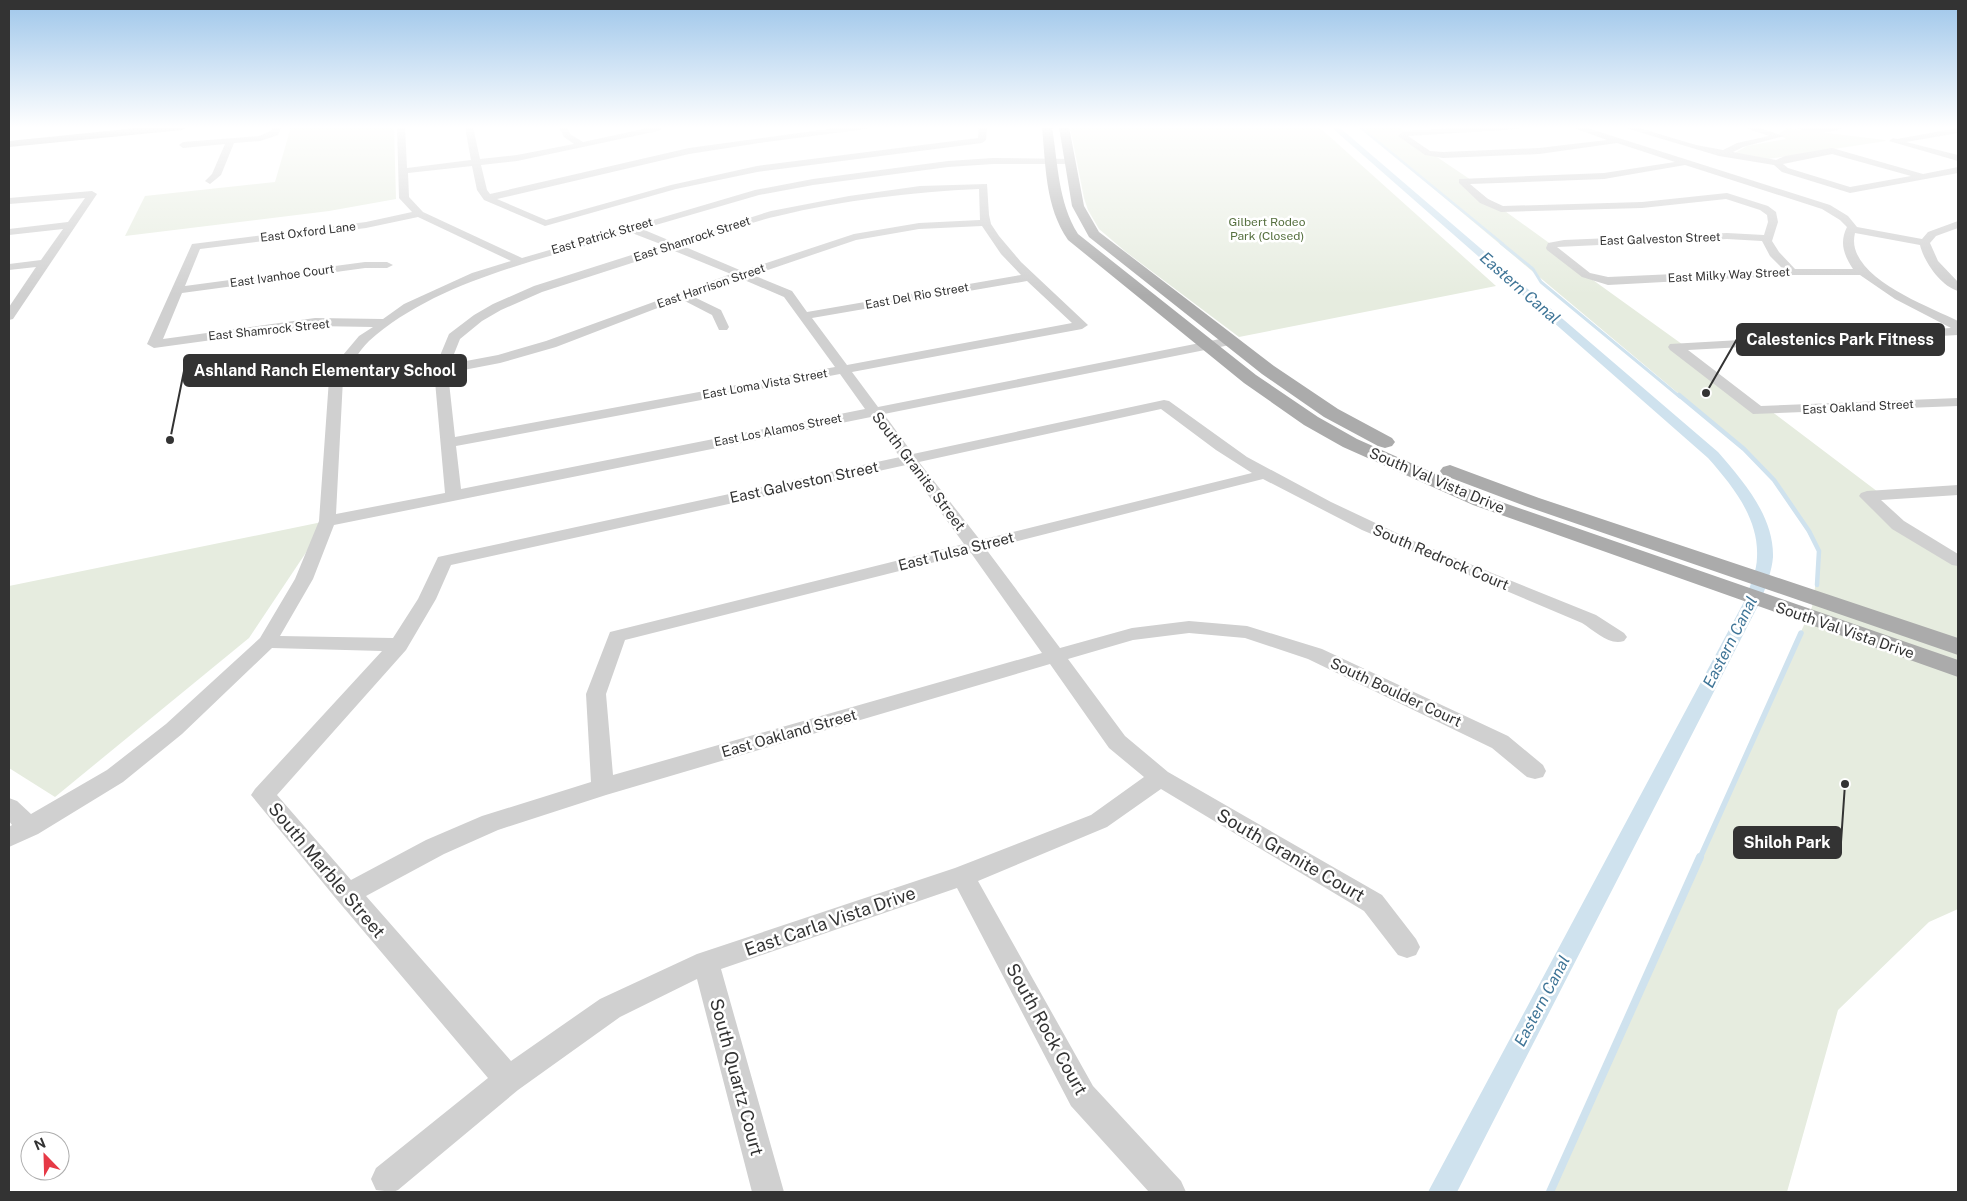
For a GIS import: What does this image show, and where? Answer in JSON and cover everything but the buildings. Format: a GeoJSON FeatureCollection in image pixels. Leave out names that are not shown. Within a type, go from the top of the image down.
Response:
{"type":"FeatureCollection","features":[{"type":"Feature","properties":{"kind":"main road","name":"South Val Vista Drive"},"geometry":{"type":"LineString","coordinates":[[1054,183],[1055,201],[1064,224],[1074,237],[1207,346],[1311,421],[1350,443],[1480,501],[1743,584]]}},
{"type":"Feature","properties":{"kind":"main road","name":"South Val Vista Drive"},"geometry":{"type":"LineString","coordinates":[[1074,183],[1078,206],[1094,234],[1230,341],[1316,404],[1368,434],[1443,468],[1770,594],[1958,669]]}},
{"type":"Feature","properties":{"kind":"main road"},"geometry":{"type":"LineString","coordinates":[[1254,381],[1275,387],[1299,401],[1316,404]]}},
{"type":"Feature","properties":{"kind":"main road"},"geometry":{"type":"LineString","coordinates":[[1350,443],[1385,452],[1419,467],[1443,468]]}},
{"type":"Feature","properties":{"kind":"main road","name":"South Val Vista Drive"},"geometry":{"type":"LineString","coordinates":[[1770,594],[1958,647]]}},
{"type":"Feature","properties":{"kind":"street"},"geometry":{"type":"LineString","coordinates":[[403,183],[404,198],[419,214],[520,261]]}},
{"type":"Feature","properties":{"kind":"street"},"geometry":{"type":"LineString","coordinates":[[480,183],[487,198],[545,223],[689,183]]}},
{"type":"Feature","properties":{"kind":"street"},"geometry":{"type":"LineString","coordinates":[[487,198],[549,183]]}},
{"type":"Feature","properties":{"kind":"street","name":"East Patrick Street"},"geometry":{"type":"LineString","coordinates":[[9,838],[115,776],[174,730],[267,642],[304,579],[327,521],[336,379],[348,358],[364,339],[408,307],[440,290],[476,275],[630,228],[758,192],[807,183]]}},
{"type":"Feature","properties":{"kind":"street"},"geometry":{"type":"LineString","coordinates":[[1463,183],[1494,207],[1510,209],[1642,205],[1727,196],[1764,208],[1772,214],[1773,222],[1767,241],[1774,254],[1792,272]]}},
{"type":"Feature","properties":{"kind":"street"},"geometry":{"type":"LineString","coordinates":[[1751,183],[1826,207],[1844,218],[1852,227],[1848,234],[1851,258],[1863,272],[1889,291],[1958,326]]}},
{"type":"Feature","properties":{"kind":"street"},"geometry":{"type":"LineString","coordinates":[[1827,183],[1850,190],[1887,183]]}},
{"type":"Feature","properties":{"kind":"street","name":"East Shamrock Street"},"geometry":{"type":"LineString","coordinates":[[441,370],[454,337],[478,318],[497,307],[538,289],[767,215],[822,203],[920,189],[984,186],[982,205],[986,224]]}},
{"type":"Feature","properties":{"kind":"street"},"geometry":{"type":"LineString","coordinates":[[9,201],[92,194],[11,310]]}},
{"type":"Feature","properties":{"kind":"street","name":"East Oxford Lane"},"geometry":{"type":"LineString","coordinates":[[178,290],[196,246],[366,225],[419,214]]}},
{"type":"Feature","properties":{"kind":"street"},"geometry":{"type":"LineString","coordinates":[[986,224],[1002,248],[1030,277]]}},
{"type":"Feature","properties":{"kind":"street","name":"East Harrison Street"},"geometry":{"type":"LineString","coordinates":[[441,370],[500,359],[542,346],[743,274],[854,237],[919,226],[986,224]]}},
{"type":"Feature","properties":{"kind":"street"},"geometry":{"type":"LineString","coordinates":[[1958,224],[1932,234],[1925,243],[1927,253],[1940,271],[1958,287]]}},
{"type":"Feature","properties":{"kind":"street"},"geometry":{"type":"LineString","coordinates":[[9,232],[72,225]]}},
{"type":"Feature","properties":{"kind":"street","name":"South Granite Street"},"geometry":{"type":"LineString","coordinates":[[630,228],[788,294],[908,459],[975,546],[1117,742],[1160,778]]}},
{"type":"Feature","properties":{"kind":"street"},"geometry":{"type":"LineString","coordinates":[[1851,229],[1925,243]]}},
{"type":"Feature","properties":{"kind":"street","name":"East Galveston Street"},"geometry":{"type":"LineString","coordinates":[[1595,278],[1586,275],[1551,248],[1552,245],[1727,236],[1768,238]]}},
{"type":"Feature","properties":{"kind":"street"},"geometry":{"type":"LineString","coordinates":[[854,237],[867,245]]}},
{"type":"Feature","properties":{"kind":"street"},"geometry":{"type":"LineString","coordinates":[[9,267],[46,262]]}},
{"type":"Feature","properties":{"kind":"street","name":"East Ivanhoe Court"},"geometry":{"type":"LineString","coordinates":[[178,290],[365,265],[387,265]]}},
{"type":"Feature","properties":{"kind":"street","name":"East Milky Way Street"},"geometry":{"type":"LineString","coordinates":[[1595,278],[1608,281],[1792,272],[1863,272]]}},
{"type":"Feature","properties":{"kind":"street","name":"East Del Rio Street"},"geometry":{"type":"LineString","coordinates":[[804,316],[1030,277]]}},
{"type":"Feature","properties":{"kind":"street","name":"East Loma Vista Street"},"geometry":{"type":"LineString","coordinates":[[448,443],[1082,325],[1030,277]]}},
{"type":"Feature","properties":{"kind":"street"},"geometry":{"type":"LineString","coordinates":[[154,344],[178,290]]}},
{"type":"Feature","properties":{"kind":"street"},"geometry":{"type":"LineString","coordinates":[[682,296],[717,313],[723,327]]}},
{"type":"Feature","properties":{"kind":"street","name":"East Shamrock Street"},"geometry":{"type":"LineString","coordinates":[[154,344],[315,322],[385,323]]}},
{"type":"Feature","properties":{"kind":"street","name":"East Oakland Street"},"geometry":{"type":"LineString","coordinates":[[1958,331],[1675,347],[1758,411],[1958,402]]}},
{"type":"Feature","properties":{"kind":"street","name":"East Los Alamos Street"},"geometry":{"type":"LineString","coordinates":[[327,521],[1230,341]]}},
{"type":"Feature","properties":{"kind":"street"},"geometry":{"type":"LineString","coordinates":[[441,370],[453,496]]}},
{"type":"Feature","properties":{"kind":"street","name":"East Galveston Street"},"geometry":{"type":"LineString","coordinates":[[444,561],[1164,404]]}},
{"type":"Feature","properties":{"kind":"street","name":"South Redrock Court"},"geometry":{"type":"LineString","coordinates":[[1164,404],[1231,453],[1266,474],[1401,542],[1589,619],[1617,637]]}},
{"type":"Feature","properties":{"kind":"street","name":"East Tulsa Street"},"geometry":{"type":"LineString","coordinates":[[603,787],[596,694],[617,636],[1266,474]]}},
{"type":"Feature","properties":{"kind":"street"},"geometry":{"type":"LineString","coordinates":[[1958,490],[1867,496],[1898,525],[1958,561]]}},
{"type":"Feature","properties":{"kind":"street","name":"South Marble Street"},"geometry":{"type":"LineString","coordinates":[[444,561],[428,599],[399,645],[263,795],[346,894],[508,1080]]}},
{"type":"Feature","properties":{"kind":"street","name":"East Oakland Street"},"geometry":{"type":"LineString","coordinates":[[346,894],[435,847],[490,823],[603,787],[1132,634],[1189,627],[1250,624]]}},
{"type":"Feature","properties":{"kind":"street","name":"South Boulder Court"},"geometry":{"type":"LineString","coordinates":[[1250,624],[1500,742],[1535,771]]}},
{"type":"Feature","properties":{"kind":"street"},"geometry":{"type":"LineString","coordinates":[[267,642],[399,645]]}},
{"type":"Feature","properties":{"kind":"street","name":"East Carla Vista Drive"},"geometry":{"type":"LineString","coordinates":[[508,1080],[610,1008],[706,962],[963,876],[1099,821],[1160,778]]}},
{"type":"Feature","properties":{"kind":"street","name":"South Granite Court"},"geometry":{"type":"LineString","coordinates":[[1160,778],[1373,903],[1408,947]]}},
{"type":"Feature","properties":{"kind":"street"},"geometry":{"type":"LineString","coordinates":[[9,807],[30,827]]}},
{"type":"Feature","properties":{"kind":"street","name":"South Rock Court"},"geometry":{"type":"LineString","coordinates":[[963,876],[1082,1096],[1170,1192]]}},
{"type":"Feature","properties":{"kind":"street","name":"South Quartz Court"},"geometry":{"type":"LineString","coordinates":[[706,962],[768,1192]]}},
{"type":"Feature","properties":{"kind":"street"},"geometry":{"type":"LineString","coordinates":[[387,1179],[508,1080]]}},
{"type":"Feature","properties":{"kind":"green space"},"geometry":{"type":"Polygon","coordinates":[[[265,183],[396,183],[396,199],[329,211],[125,236],[145,196],[265,183]]]}},
{"type":"Feature","properties":{"kind":"green space","name":"Gilbert Rodeo Park (Closed)"},"geometry":{"type":"Polygon","coordinates":[[[1081,183],[1381,183],[1496,286],[1239,337],[1126,252],[1099,229],[1088,210],[1081,183]]]}},
{"type":"Feature","properties":{"kind":"green space"},"geometry":{"type":"Polygon","coordinates":[[[1427,183],[1466,183],[1552,245],[1586,275],[1686,347],[1676,347],[1758,411],[1771,411],[1882,495],[1868,496],[1958,561],[1958,909],[1929,922],[1838,1010],[1787,1192],[1550,1192],[1812,607],[1820,554],[1781,487],[1740,445],[1427,183]]]}},
{"type":"Feature","properties":{"kind":"green space"},"geometry":{"type":"Polygon","coordinates":[[[327,521],[249,638],[55,797],[9,768],[9,586],[327,521]]]}},
{"type":"Feature","properties":{"kind":"waterway","name":"Eastern Canal"},"geometry":{"type":"LineString","coordinates":[[1399,183],[1713,455],[1741,489],[1756,514],[1761,528],[1765,556],[1754,598],[1442,1192]]}},
{"type":"Feature","properties":{"kind":"waterway"},"geometry":{"type":"LineString","coordinates":[[1429,183],[1503,244]]}},
{"type":"Feature","properties":{"kind":"waterway"},"geometry":{"type":"LineString","coordinates":[[1501,243],[1533,269],[1541,282],[1680,397]]}},
{"type":"Feature","properties":{"kind":"waterway"},"geometry":{"type":"LineString","coordinates":[[1679,395],[1744,449],[1774,480],[1809,531],[1819,551],[1817,585]]}},
{"type":"Feature","properties":{"kind":"waterway"},"geometry":{"type":"LineString","coordinates":[[1700,858],[1801,633]]}},
{"type":"Feature","properties":{"kind":"waterway"},"geometry":{"type":"LineString","coordinates":[[1550,1192],[1700,857]]}},
{"type":"Feature","properties":{"kind":"place","name":"Calestenics Park Fitness"},"geometry":{"type":"Point","coordinates":[1706,393]}},
{"type":"Feature","properties":{"kind":"place","name":"Ashland Ranch Elementary School"},"geometry":{"type":"Point","coordinates":[170,440]}},
{"type":"Feature","properties":{"kind":"place","name":"Shiloh Park"},"geometry":{"type":"Point","coordinates":[1845,784]}}]}
